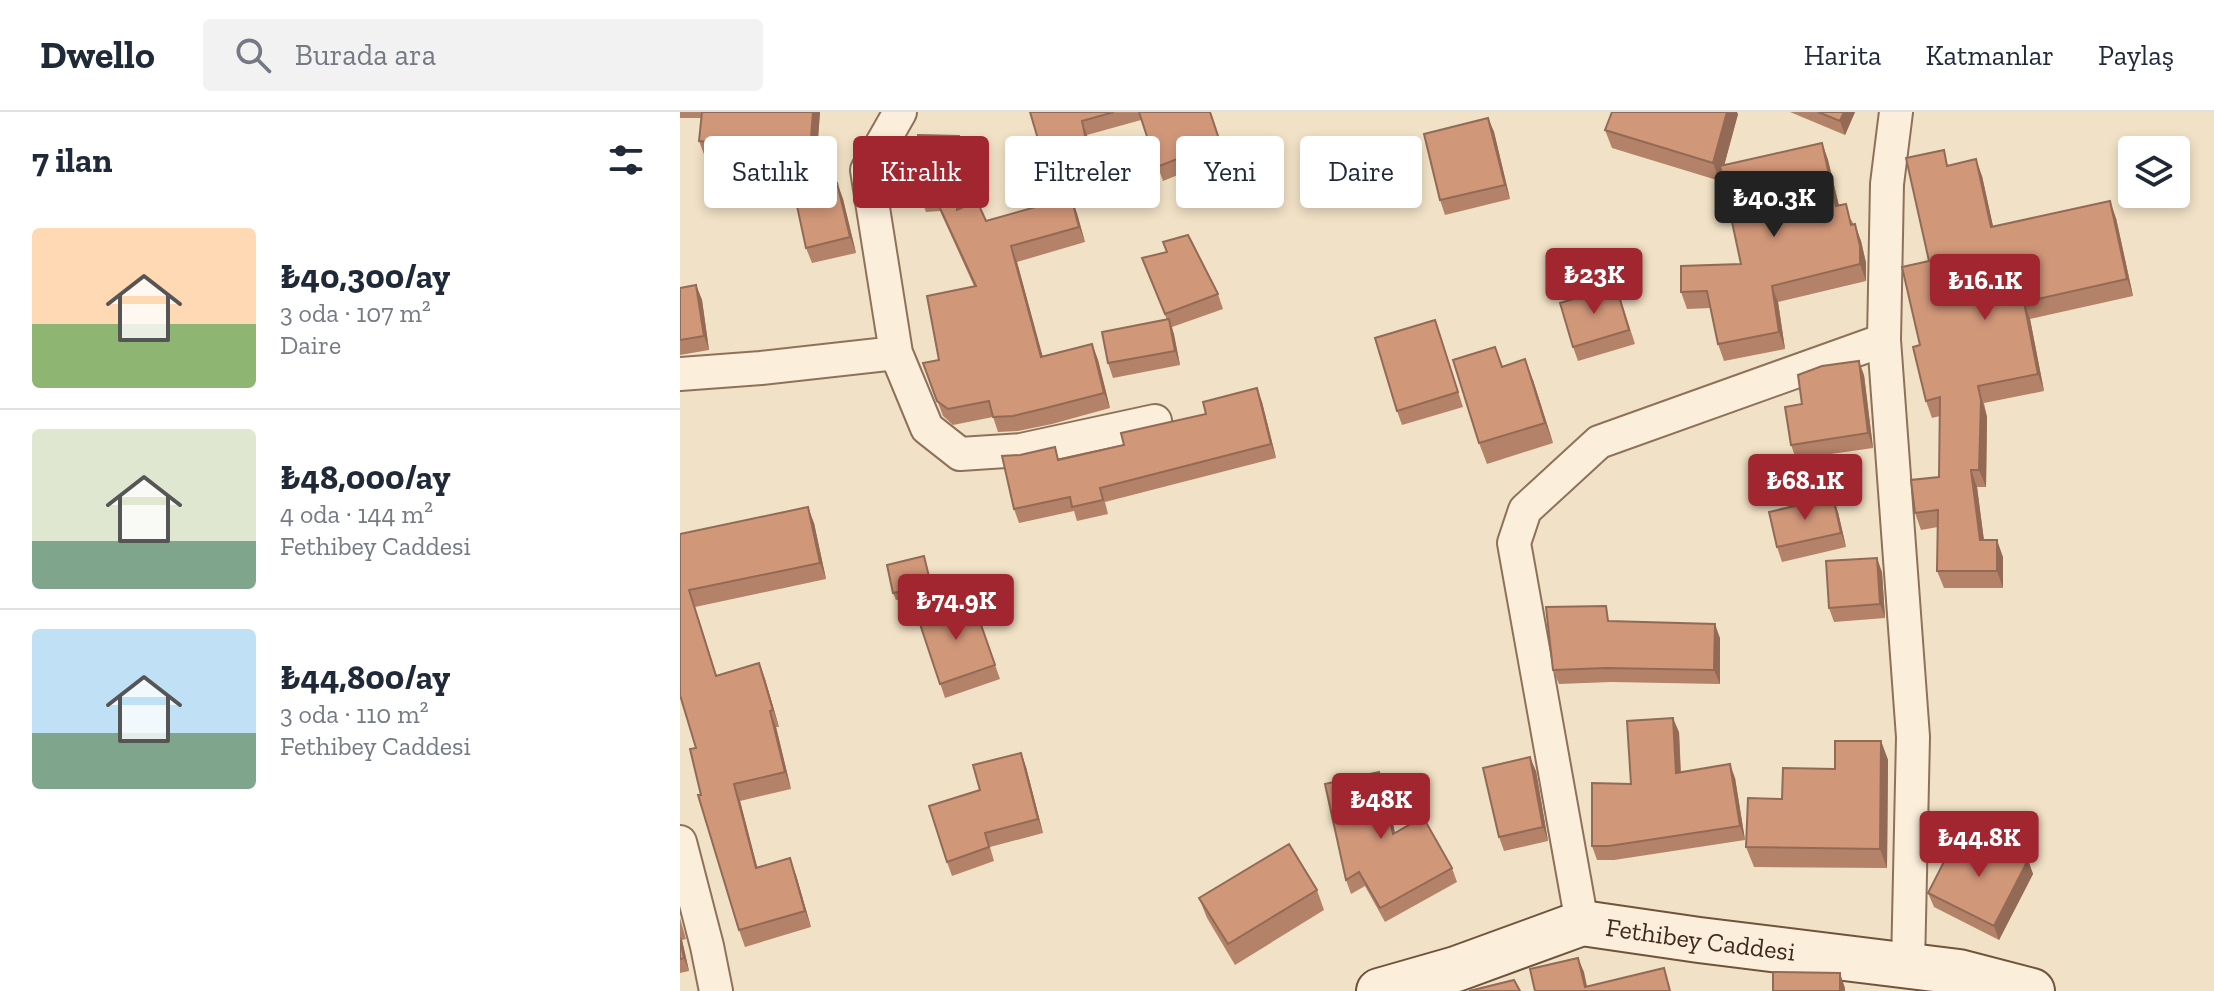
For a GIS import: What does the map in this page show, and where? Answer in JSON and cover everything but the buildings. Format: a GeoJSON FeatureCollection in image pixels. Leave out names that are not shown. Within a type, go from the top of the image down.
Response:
{"type":"FeatureCollection","features":[{"type":"Feature","properties":{"kind":"street"},"geometry":{"type":"LineString","coordinates":[[900,112],[867,170],[896,353],[927,428],[960,454],[1021,450],[1155,421]]}},
{"type":"Feature","properties":{"kind":"street"},"geometry":{"type":"LineString","coordinates":[[1896,112],[1887,184],[1884,340],[1913,737],[1908,966]]}},
{"type":"Feature","properties":{"kind":"street"},"geometry":{"type":"LineString","coordinates":[[1582,923],[1514,543],[1525,510],[1599,442],[1884,340]]}},
{"type":"Feature","properties":{"kind":"street"},"geometry":{"type":"LineString","coordinates":[[680,374],[896,353]]}},
{"type":"Feature","properties":{"kind":"street"},"geometry":{"type":"LineString","coordinates":[[680,842],[716,991]]}},
{"type":"Feature","properties":{"kind":"street","name":"Fethibey Caddesi"},"geometry":{"type":"LineString","coordinates":[[1379,991],[1456,969],[1582,923],[1959,972],[2032,991]]}}]}
